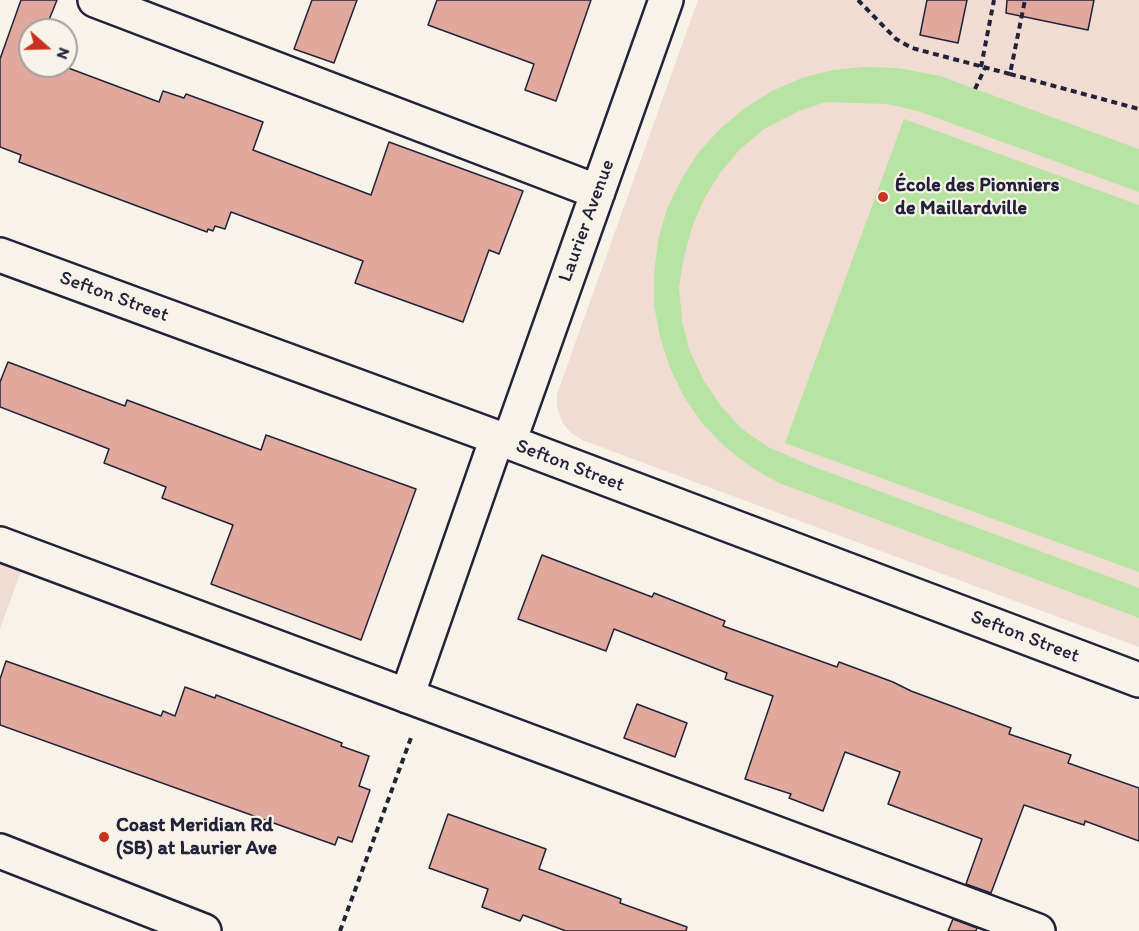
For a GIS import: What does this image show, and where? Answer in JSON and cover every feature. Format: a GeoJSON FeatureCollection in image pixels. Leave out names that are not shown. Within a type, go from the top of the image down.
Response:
{"type":"FeatureCollection","features":[{"type":"Feature","properties":{"kind":"street"},"geometry":{"type":"LineString","coordinates":[[95,0],[598,192]]}},
{"type":"Feature","properties":{"kind":"street","name":"Laurier Avenue"},"geometry":{"type":"LineString","coordinates":[[415,699],[503,440],[598,192],[666,0]]}},
{"type":"Feature","properties":{"kind":"street","name":"Sefton Street"},"geometry":{"type":"LineString","coordinates":[[0,255],[503,440],[1139,680]]}},
{"type":"Feature","properties":{"kind":"street"},"geometry":{"type":"LineString","coordinates":[[0,544],[1038,931]]}},
{"type":"Feature","properties":{"kind":"street"},"geometry":{"type":"LineString","coordinates":[[0,851],[204,931]]}},
{"type":"Feature","properties":{"kind":"path"},"geometry":{"type":"LineString","coordinates":[[858,0],[896,39],[912,48],[1139,109]]}},
{"type":"Feature","properties":{"kind":"path"},"geometry":{"type":"LineString","coordinates":[[975,89],[983,67],[994,0]]}},
{"type":"Feature","properties":{"kind":"path"},"geometry":{"type":"LineString","coordinates":[[1010,74],[1025,0]]}},
{"type":"Feature","properties":{"kind":"path"},"geometry":{"type":"LineString","coordinates":[[340,931],[415,699]]}},
{"type":"Feature","properties":{"kind":"shaded area","name":"École des Pionniers de Maillardville"},"geometry":{"type":"Polygon","coordinates":[[[698,0],[1139,0],[1139,647],[582,440],[570,432],[562,422],[557,407],[557,394],[698,0]]]}},
{"type":"Feature","properties":{"kind":"shaded area"},"geometry":{"type":"Polygon","coordinates":[[[0,559],[22,568],[0,629],[0,559]]]}},
{"type":"Feature","properties":{"kind":"green space"},"geometry":{"type":"Polygon","coordinates":[[[865,67],[898,68],[940,76],[1139,149],[1139,192],[918,111],[887,104],[825,102],[799,111],[764,129],[740,149],[720,173],[704,199],[692,227],[679,287],[682,320],[689,349],[703,379],[720,405],[742,429],[768,447],[812,466],[1139,588],[1139,618],[779,483],[751,467],[725,447],[703,424],[684,397],[670,368],[660,337],[654,305],[654,273],[658,240],[667,209],[681,180],[698,153],[720,129],[745,108],[772,91],[802,78],[833,70],[865,67]]]}},
{"type":"Feature","properties":{"kind":"green space"},"geometry":{"type":"Polygon","coordinates":[[[904,119],[1139,205],[1139,572],[785,443],[904,119]]]}},
{"type":"Feature","properties":{"kind":"building"},"geometry":{"type":"Polygon","coordinates":[[[21,0],[57,0],[50,18],[18,18],[18,78],[78,78],[78,72],[159,102],[163,91],[184,98],[186,94],[263,122],[253,150],[371,195],[389,142],[523,191],[499,254],[489,250],[463,322],[355,283],[363,261],[231,212],[225,229],[215,226],[213,231],[208,229],[207,232],[19,162],[21,155],[0,147],[0,59],[21,0]]]}},
{"type":"Feature","properties":{"kind":"building"},"geometry":{"type":"Polygon","coordinates":[[[312,0],[357,0],[334,63],[294,49],[312,0]]]}},
{"type":"Feature","properties":{"kind":"building"},"geometry":{"type":"Polygon","coordinates":[[[437,0],[591,0],[556,101],[525,90],[534,64],[428,25],[437,0]]]}},
{"type":"Feature","properties":{"kind":"building"},"geometry":{"type":"Polygon","coordinates":[[[927,0],[967,0],[958,43],[920,35],[927,0]]]}},
{"type":"Feature","properties":{"kind":"building"},"geometry":{"type":"Polygon","coordinates":[[[1007,0],[1094,0],[1088,30],[1006,13],[1007,0]]]}},
{"type":"Feature","properties":{"kind":"building"},"geometry":{"type":"Polygon","coordinates":[[[8,362],[125,406],[127,400],[261,450],[266,435],[416,489],[361,640],[211,584],[233,525],[162,498],[166,487],[104,463],[109,449],[0,407],[0,382],[8,362]]]}},
{"type":"Feature","properties":{"kind":"building"},"geometry":{"type":"Polygon","coordinates":[[[542,555],[652,597],[654,593],[725,621],[723,626],[837,667],[839,662],[893,682],[911,691],[1011,728],[1009,734],[1071,755],[1068,763],[1139,788],[1139,841],[1085,821],[1084,825],[1024,805],[991,893],[966,884],[982,839],[888,804],[900,772],[845,752],[823,811],[789,798],[791,794],[745,779],[773,696],[725,679],[727,673],[614,629],[606,651],[518,619],[542,555]]]}},
{"type":"Feature","properties":{"kind":"building"},"geometry":{"type":"Polygon","coordinates":[[[6,661],[161,716],[163,711],[175,716],[185,687],[215,698],[216,695],[342,743],[341,746],[369,756],[359,786],[370,790],[352,842],[338,837],[335,845],[0,725],[0,679],[6,661]]]}},
{"type":"Feature","properties":{"kind":"building"},"geometry":{"type":"Polygon","coordinates":[[[637,704],[687,723],[675,757],[624,738],[637,704]]]}},
{"type":"Feature","properties":{"kind":"building"},"geometry":{"type":"Polygon","coordinates":[[[448,814],[546,849],[539,869],[621,899],[620,903],[687,927],[686,931],[566,931],[523,915],[520,921],[482,907],[488,889],[429,868],[448,814]]]}},
{"type":"Feature","properties":{"kind":"building"},"geometry":{"type":"Polygon","coordinates":[[[953,919],[977,928],[976,931],[948,931],[953,919]]]}},
{"type":"Feature","properties":{"kind":"place","name":"École des Pionniers de Maillardville"},"geometry":{"type":"Point","coordinates":[883,197]}},
{"type":"Feature","properties":{"kind":"place","name":"Coast Meridian Rd (SB) at Laurier Ave"},"geometry":{"type":"Point","coordinates":[104,837]}}]}
